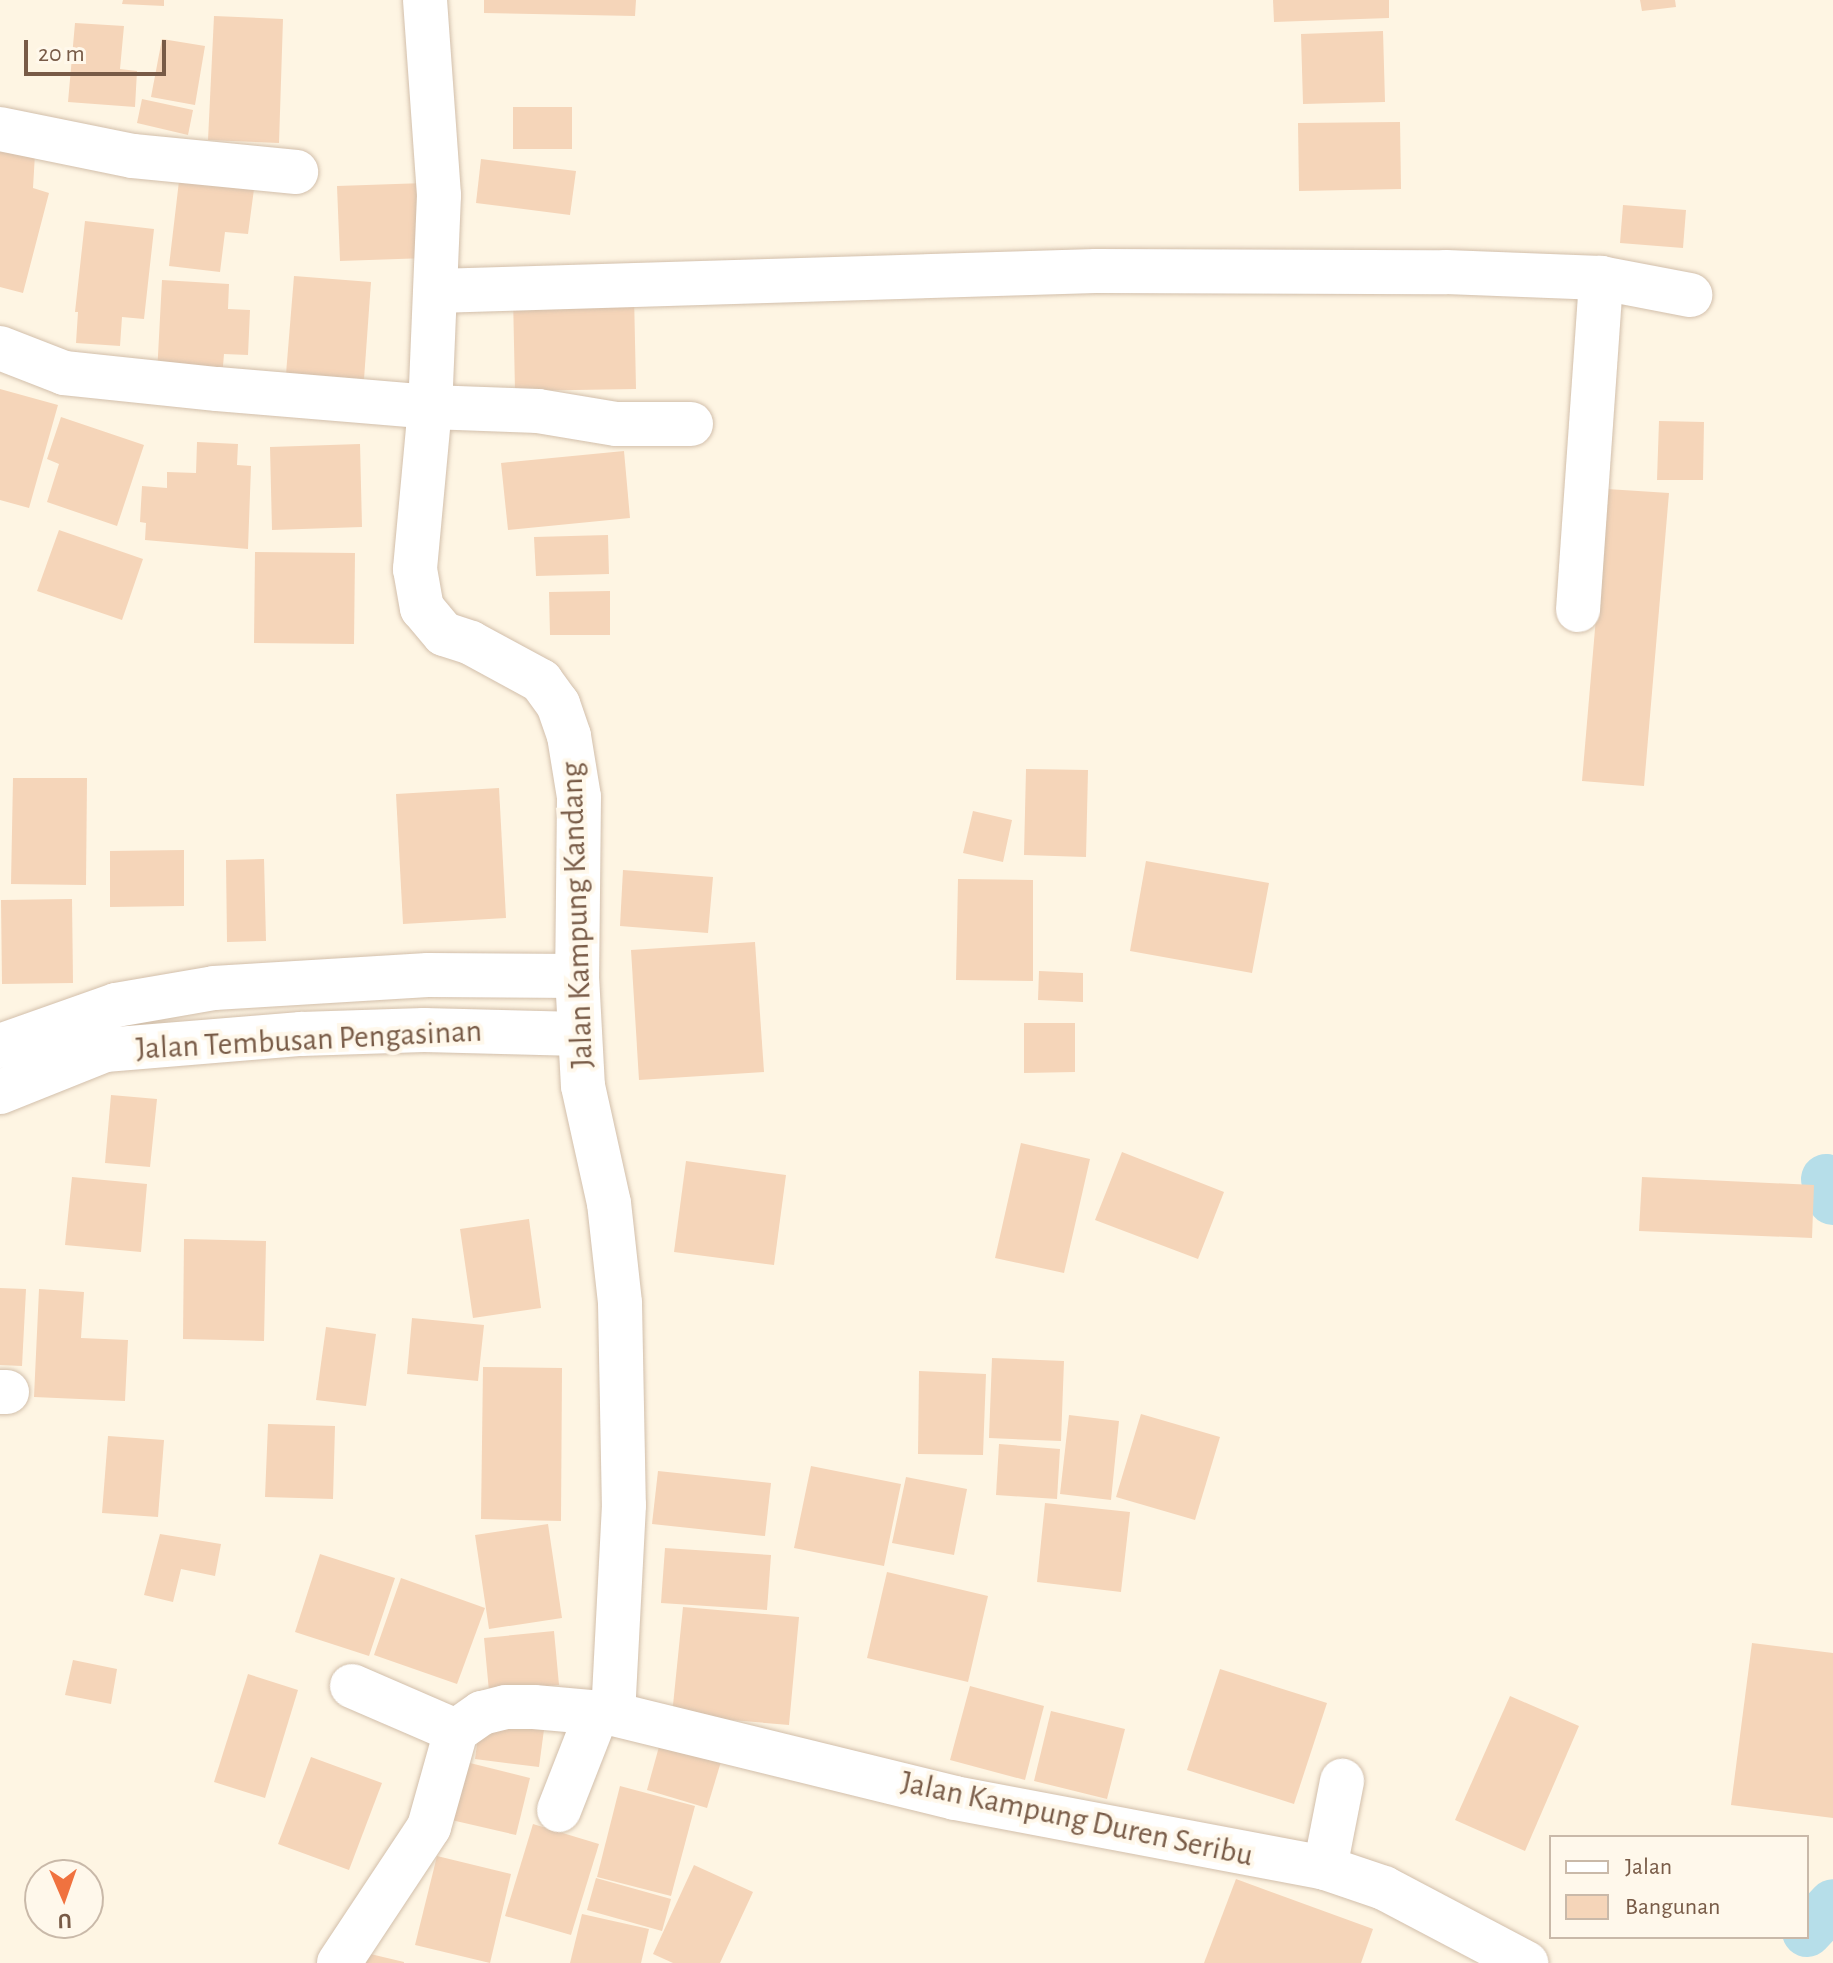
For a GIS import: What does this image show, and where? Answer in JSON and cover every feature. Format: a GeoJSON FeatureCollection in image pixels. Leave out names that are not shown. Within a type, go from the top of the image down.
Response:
{"type":"FeatureCollection","features":[{"type":"Feature","properties":{"kind":"street","name":"Jalan Kampung Kandang"},"geometry":{"type":"LineString","coordinates":[[425,0],[439,195],[430,407],[415,569],[422,608],[444,634],[471,643],[541,681],[558,704],[569,736],[579,797],[577,976],[583,1086],[609,1203],[620,1303],[624,1505],[605,1713],[559,1810]]}},
{"type":"Feature","properties":{"kind":"street"},"geometry":{"type":"LineString","coordinates":[[0,129],[133,156],[296,172]]}},
{"type":"Feature","properties":{"kind":"street"},"geometry":{"type":"LineString","coordinates":[[436,291],[1096,271],[1446,272],[1578,278],[1690,295]]}},
{"type":"Feature","properties":{"kind":"street"},"geometry":{"type":"LineString","coordinates":[[1578,278],[1578,610]]}},
{"type":"Feature","properties":{"kind":"street"},"geometry":{"type":"LineString","coordinates":[[0,348],[64,373],[430,407],[538,411],[616,424],[691,424]]}},
{"type":"Feature","properties":{"kind":"street","name":"Jalan Tembusan Pengasinan"},"geometry":{"type":"LineString","coordinates":[[0,1046],[116,1005],[214,988],[428,975],[577,976]]}},
{"type":"Feature","properties":{"kind":"street","name":"Jalan Tembusan Pengasinan"},"geometry":{"type":"LineString","coordinates":[[0,1092],[105,1050],[317,1033],[424,1030],[579,1034]]}},
{"type":"Feature","properties":{"kind":"street"},"geometry":{"type":"LineString","coordinates":[[339,1963],[429,1827],[456,1731],[352,1686]]}},
{"type":"Feature","properties":{"kind":"street","name":"Jalan Kampung Duren Seribu"},"geometry":{"type":"LineString","coordinates":[[456,1731],[469,1719],[506,1707],[605,1713],[955,1798],[1325,1868],[1384,1888],[1526,1963]]}},
{"type":"Feature","properties":{"kind":"street"},"geometry":{"type":"LineString","coordinates":[[1325,1868],[1342,1781]]}},
{"type":"Feature","properties":{"kind":"building"},"geometry":{"type":"Polygon","coordinates":[[[123,0],[164,0],[164,6],[122,4],[123,0]]]}},
{"type":"Feature","properties":{"kind":"building"},"geometry":{"type":"Polygon","coordinates":[[[484,0],[636,0],[635,16],[484,13],[484,0]]]}},
{"type":"Feature","properties":{"kind":"building"},"geometry":{"type":"Polygon","coordinates":[[[1273,0],[1389,0],[1389,18],[1274,22],[1273,0]]]}},
{"type":"Feature","properties":{"kind":"building"},"geometry":{"type":"Polygon","coordinates":[[[1640,0],[1675,0],[1676,7],[1642,11],[1640,0]]]}},
{"type":"Feature","properties":{"kind":"building"},"geometry":{"type":"Polygon","coordinates":[[[214,16],[283,19],[279,143],[208,140],[214,16]]]}},
{"type":"Feature","properties":{"kind":"building"},"geometry":{"type":"Polygon","coordinates":[[[75,23],[124,26],[120,69],[137,71],[135,107],[68,102],[75,23]]]}},
{"type":"Feature","properties":{"kind":"building"},"geometry":{"type":"Polygon","coordinates":[[[1383,31],[1385,102],[1303,104],[1301,34],[1383,31]]]}},
{"type":"Feature","properties":{"kind":"building"},"geometry":{"type":"Polygon","coordinates":[[[162,39],[205,46],[195,105],[151,97],[162,39]]]}},
{"type":"Feature","properties":{"kind":"building"},"geometry":{"type":"Polygon","coordinates":[[[142,99],[193,110],[188,135],[137,123],[142,99]]]}},
{"type":"Feature","properties":{"kind":"building"},"geometry":{"type":"Polygon","coordinates":[[[513,107],[572,107],[572,149],[513,149],[513,107]]]}},
{"type":"Feature","properties":{"kind":"building"},"geometry":{"type":"Polygon","coordinates":[[[1400,122],[1401,189],[1299,191],[1298,123],[1400,122]]]}},
{"type":"Feature","properties":{"kind":"building"},"geometry":{"type":"Polygon","coordinates":[[[0,152],[35,154],[33,188],[49,193],[23,293],[0,287],[0,152]]]}},
{"type":"Feature","properties":{"kind":"building"},"geometry":{"type":"Polygon","coordinates":[[[481,159],[576,171],[570,215],[476,203],[481,159]]]}},
{"type":"Feature","properties":{"kind":"building"},"geometry":{"type":"Polygon","coordinates":[[[179,181],[254,189],[248,234],[225,232],[220,272],[169,266],[179,181]]]}},
{"type":"Feature","properties":{"kind":"building"},"geometry":{"type":"Polygon","coordinates":[[[425,183],[427,258],[340,261],[337,186],[425,183]]]}},
{"type":"Feature","properties":{"kind":"building"},"geometry":{"type":"Polygon","coordinates":[[[1623,205],[1686,210],[1683,248],[1620,243],[1623,205]]]}},
{"type":"Feature","properties":{"kind":"building"},"geometry":{"type":"Polygon","coordinates":[[[85,221],[154,229],[144,319],[122,317],[120,346],[76,343],[78,312],[75,312],[85,221]]]}},
{"type":"Feature","properties":{"kind":"building"},"geometry":{"type":"Polygon","coordinates":[[[294,276],[371,282],[364,379],[286,374],[294,276]]]}},
{"type":"Feature","properties":{"kind":"building"},"geometry":{"type":"Polygon","coordinates":[[[162,280],[229,284],[228,309],[250,310],[248,355],[224,354],[222,378],[157,374],[162,280]]]}},
{"type":"Feature","properties":{"kind":"building"},"geometry":{"type":"Polygon","coordinates":[[[634,294],[636,389],[515,391],[513,296],[634,294]]]}},
{"type":"Feature","properties":{"kind":"building"},"geometry":{"type":"Polygon","coordinates":[[[0,389],[58,405],[29,508],[0,500],[0,389]]]}},
{"type":"Feature","properties":{"kind":"building"},"geometry":{"type":"Polygon","coordinates":[[[61,417],[144,445],[117,526],[47,502],[59,464],[47,459],[61,417]]]}},
{"type":"Feature","properties":{"kind":"building"},"geometry":{"type":"Polygon","coordinates":[[[1659,421],[1704,422],[1703,480],[1657,480],[1659,421]]]}},
{"type":"Feature","properties":{"kind":"building"},"geometry":{"type":"Polygon","coordinates":[[[197,442],[238,444],[237,465],[251,466],[248,549],[145,540],[146,523],[140,522],[142,486],[167,488],[167,472],[196,473],[197,442]]]}},
{"type":"Feature","properties":{"kind":"building"},"geometry":{"type":"Polygon","coordinates":[[[360,444],[362,527],[272,530],[270,447],[360,444]]]}},
{"type":"Feature","properties":{"kind":"building"},"geometry":{"type":"Polygon","coordinates":[[[624,451],[630,518],[508,530],[501,463],[624,451]]]}},
{"type":"Feature","properties":{"kind":"building"},"geometry":{"type":"Polygon","coordinates":[[[1607,489],[1669,493],[1644,786],[1582,781],[1607,489]]]}},
{"type":"Feature","properties":{"kind":"building"},"geometry":{"type":"Polygon","coordinates":[[[59,530],[143,559],[122,620],[37,591],[59,530]]]}},
{"type":"Feature","properties":{"kind":"building"},"geometry":{"type":"Polygon","coordinates":[[[608,535],[609,574],[536,576],[534,537],[608,535]]]}},
{"type":"Feature","properties":{"kind":"building"},"geometry":{"type":"Polygon","coordinates":[[[255,552],[355,553],[354,644],[254,643],[255,552]]]}},
{"type":"Feature","properties":{"kind":"building"},"geometry":{"type":"Polygon","coordinates":[[[610,591],[610,635],[550,635],[549,592],[610,591]]]}},
{"type":"Feature","properties":{"kind":"building"},"geometry":{"type":"Polygon","coordinates":[[[1026,769],[1088,770],[1086,857],[1024,855],[1026,769]]]}},
{"type":"Feature","properties":{"kind":"building"},"geometry":{"type":"Polygon","coordinates":[[[13,778],[87,778],[86,885],[11,884],[13,778]]]}},
{"type":"Feature","properties":{"kind":"building"},"geometry":{"type":"Polygon","coordinates":[[[499,788],[506,918],[403,924],[396,794],[499,788]]]}},
{"type":"Feature","properties":{"kind":"building"},"geometry":{"type":"Polygon","coordinates":[[[973,811],[1012,820],[1003,862],[963,853],[973,811]]]}},
{"type":"Feature","properties":{"kind":"building"},"geometry":{"type":"Polygon","coordinates":[[[184,850],[184,906],[110,907],[110,851],[184,850]]]}},
{"type":"Feature","properties":{"kind":"building"},"geometry":{"type":"Polygon","coordinates":[[[264,859],[266,941],[227,942],[226,860],[264,859]]]}},
{"type":"Feature","properties":{"kind":"building"},"geometry":{"type":"Polygon","coordinates":[[[1146,861],[1269,883],[1252,973],[1130,951],[1146,861]]]}},
{"type":"Feature","properties":{"kind":"building"},"geometry":{"type":"Polygon","coordinates":[[[623,870],[713,877],[708,933],[620,926],[623,870]]]}},
{"type":"Feature","properties":{"kind":"building"},"geometry":{"type":"Polygon","coordinates":[[[958,879],[1033,880],[1033,981],[956,980],[958,879]]]}},
{"type":"Feature","properties":{"kind":"building"},"geometry":{"type":"Polygon","coordinates":[[[72,899],[73,983],[2,984],[1,900],[72,899]]]}},
{"type":"Feature","properties":{"kind":"building"},"geometry":{"type":"Polygon","coordinates":[[[755,942],[764,1072],[639,1080],[631,950],[755,942]]]}},
{"type":"Feature","properties":{"kind":"building"},"geometry":{"type":"Polygon","coordinates":[[[1039,971],[1083,973],[1083,1002],[1038,1000],[1039,971]]]}},
{"type":"Feature","properties":{"kind":"building"},"geometry":{"type":"Polygon","coordinates":[[[1024,1023],[1075,1023],[1075,1072],[1024,1073],[1024,1023]]]}},
{"type":"Feature","properties":{"kind":"building"},"geometry":{"type":"Polygon","coordinates":[[[111,1095],[157,1099],[150,1167],[105,1163],[111,1095]]]}},
{"type":"Feature","properties":{"kind":"building"},"geometry":{"type":"Polygon","coordinates":[[[1021,1143],[1090,1159],[1064,1273],[995,1258],[1021,1143]]]}},
{"type":"Feature","properties":{"kind":"building"},"geometry":{"type":"Polygon","coordinates":[[[1122,1152],[1224,1192],[1198,1259],[1095,1220],[1122,1152]]]}},
{"type":"Feature","properties":{"kind":"building"},"geometry":{"type":"Polygon","coordinates":[[[686,1161],[786,1175],[774,1265],[674,1252],[686,1161]]]}},
{"type":"Feature","properties":{"kind":"building"},"geometry":{"type":"Polygon","coordinates":[[[72,1177],[147,1184],[141,1252],[65,1245],[72,1177]]]}},
{"type":"Feature","properties":{"kind":"building"},"geometry":{"type":"Polygon","coordinates":[[[1642,1177],[1814,1185],[1812,1238],[1639,1231],[1642,1177]]]}},
{"type":"Feature","properties":{"kind":"building"},"geometry":{"type":"Polygon","coordinates":[[[529,1219],[541,1308],[473,1318],[460,1229],[529,1219]]]}},
{"type":"Feature","properties":{"kind":"building"},"geometry":{"type":"Polygon","coordinates":[[[184,1239],[266,1241],[264,1341],[183,1339],[184,1239]]]}},
{"type":"Feature","properties":{"kind":"building"},"geometry":{"type":"Polygon","coordinates":[[[0,1288],[26,1289],[22,1366],[0,1365],[0,1288]]]}},
{"type":"Feature","properties":{"kind":"building"},"geometry":{"type":"Polygon","coordinates":[[[39,1289],[84,1292],[81,1338],[128,1340],[125,1401],[34,1397],[39,1289]]]}},
{"type":"Feature","properties":{"kind":"building"},"geometry":{"type":"Polygon","coordinates":[[[412,1318],[484,1325],[478,1381],[407,1374],[412,1318]]]}},
{"type":"Feature","properties":{"kind":"building"},"geometry":{"type":"Polygon","coordinates":[[[326,1327],[376,1334],[366,1406],[316,1400],[326,1327]]]}},
{"type":"Feature","properties":{"kind":"building"},"geometry":{"type":"Polygon","coordinates":[[[992,1358],[1064,1361],[1061,1441],[989,1438],[992,1358]]]}},
{"type":"Feature","properties":{"kind":"building"},"geometry":{"type":"Polygon","coordinates":[[[483,1367],[562,1368],[561,1521],[481,1519],[483,1367]]]}},
{"type":"Feature","properties":{"kind":"building"},"geometry":{"type":"Polygon","coordinates":[[[919,1371],[986,1374],[983,1455],[918,1454],[919,1371]]]}},
{"type":"Feature","properties":{"kind":"building"},"geometry":{"type":"Polygon","coordinates":[[[1141,1414],[1220,1437],[1195,1520],[1116,1497],[1141,1414]]]}},
{"type":"Feature","properties":{"kind":"building"},"geometry":{"type":"Polygon","coordinates":[[[1069,1415],[1119,1421],[1111,1500],[1060,1494],[1069,1415]]]}},
{"type":"Feature","properties":{"kind":"building"},"geometry":{"type":"Polygon","coordinates":[[[268,1424],[335,1426],[333,1499],[265,1497],[268,1424]]]}},
{"type":"Feature","properties":{"kind":"building"},"geometry":{"type":"Polygon","coordinates":[[[108,1436],[164,1440],[158,1517],[102,1513],[108,1436]]]}},
{"type":"Feature","properties":{"kind":"building"},"geometry":{"type":"Polygon","coordinates":[[[999,1444],[1060,1449],[1057,1499],[996,1495],[999,1444]]]}},
{"type":"Feature","properties":{"kind":"building"},"geometry":{"type":"Polygon","coordinates":[[[811,1466],[901,1484],[884,1566],[794,1548],[811,1466]]]}},
{"type":"Feature","properties":{"kind":"building"},"geometry":{"type":"Polygon","coordinates":[[[658,1471],[771,1483],[765,1536],[652,1524],[658,1471]]]}},
{"type":"Feature","properties":{"kind":"building"},"geometry":{"type":"Polygon","coordinates":[[[906,1477],[967,1489],[954,1555],[892,1543],[906,1477]]]}},
{"type":"Feature","properties":{"kind":"building"},"geometry":{"type":"Polygon","coordinates":[[[1045,1503],[1130,1512],[1121,1592],[1037,1582],[1045,1503]]]}},
{"type":"Feature","properties":{"kind":"building"},"geometry":{"type":"Polygon","coordinates":[[[548,1524],[562,1618],[489,1629],[475,1535],[548,1524]]]}},
{"type":"Feature","properties":{"kind":"building"},"geometry":{"type":"Polygon","coordinates":[[[160,1534],[221,1544],[215,1576],[181,1569],[173,1602],[144,1595],[160,1534]]]}},
{"type":"Feature","properties":{"kind":"building"},"geometry":{"type":"Polygon","coordinates":[[[665,1548],[771,1555],[767,1610],[661,1603],[665,1548]]]}},
{"type":"Feature","properties":{"kind":"building"},"geometry":{"type":"Polygon","coordinates":[[[320,1554],[395,1578],[369,1656],[295,1632],[320,1554]]]}},
{"type":"Feature","properties":{"kind":"building"},"geometry":{"type":"Polygon","coordinates":[[[887,1572],[988,1596],[968,1682],[867,1658],[887,1572]]]}},
{"type":"Feature","properties":{"kind":"building"},"geometry":{"type":"Polygon","coordinates":[[[401,1578],[485,1608],[457,1684],[374,1655],[401,1578]]]}},
{"type":"Feature","properties":{"kind":"building"},"geometry":{"type":"Polygon","coordinates":[[[683,1607],[799,1617],[789,1725],[672,1715],[683,1607]]]}},
{"type":"Feature","properties":{"kind":"building"},"geometry":{"type":"Polygon","coordinates":[[[554,1631],[559,1685],[489,1691],[484,1638],[554,1631]]]}},
{"type":"Feature","properties":{"kind":"building"},"geometry":{"type":"Polygon","coordinates":[[[1752,1643],[1833,1653],[1833,1818],[1731,1805],[1752,1643]]]}},
{"type":"Feature","properties":{"kind":"building"},"geometry":{"type":"Polygon","coordinates":[[[73,1660],[117,1669],[111,1704],[65,1695],[73,1660]]]}},
{"type":"Feature","properties":{"kind":"building"},"geometry":{"type":"Polygon","coordinates":[[[1220,1669],[1327,1703],[1294,1804],[1187,1770],[1220,1669]]]}},
{"type":"Feature","properties":{"kind":"building"},"geometry":{"type":"Polygon","coordinates":[[[248,1674],[298,1690],[265,1798],[214,1782],[248,1674]]]}},
{"type":"Feature","properties":{"kind":"building"},"geometry":{"type":"Polygon","coordinates":[[[970,1686],[1044,1706],[1025,1780],[950,1760],[970,1686]]]}},
{"type":"Feature","properties":{"kind":"building"},"geometry":{"type":"Polygon","coordinates":[[[1510,1696],[1579,1726],[1525,1851],[1455,1820],[1510,1696]]]}},
{"type":"Feature","properties":{"kind":"building"},"geometry":{"type":"Polygon","coordinates":[[[1051,1711],[1125,1729],[1107,1799],[1034,1781],[1051,1711]]]}},
{"type":"Feature","properties":{"kind":"building"},"geometry":{"type":"Polygon","coordinates":[[[481,1715],[545,1722],[539,1767],[475,1759],[481,1715]]]}},
{"type":"Feature","properties":{"kind":"building"},"geometry":{"type":"Polygon","coordinates":[[[662,1736],[723,1755],[707,1808],[647,1790],[662,1736]]]}},
{"type":"Feature","properties":{"kind":"building"},"geometry":{"type":"Polygon","coordinates":[[[311,1757],[382,1783],[349,1870],[278,1844],[311,1757]]]}},
{"type":"Feature","properties":{"kind":"building"},"geometry":{"type":"Polygon","coordinates":[[[462,1761],[530,1778],[516,1835],[447,1819],[462,1761]]]}},
{"type":"Feature","properties":{"kind":"building"},"geometry":{"type":"Polygon","coordinates":[[[620,1786],[695,1806],[671,1896],[597,1877],[620,1786]]]}},
{"type":"Feature","properties":{"kind":"building"},"geometry":{"type":"Polygon","coordinates":[[[533,1824],[599,1844],[571,1935],[505,1916],[533,1824]]]}},
{"type":"Feature","properties":{"kind":"building"},"geometry":{"type":"Polygon","coordinates":[[[437,1856],[511,1874],[490,1963],[415,1945],[437,1856]]]}},
{"type":"Feature","properties":{"kind":"building"},"geometry":{"type":"Polygon","coordinates":[[[694,1865],[753,1892],[720,1963],[673,1963],[653,1954],[694,1865]]]}},
{"type":"Feature","properties":{"kind":"building"},"geometry":{"type":"Polygon","coordinates":[[[596,1878],[671,1899],[662,1931],[587,1910],[596,1878]]]}},
{"type":"Feature","properties":{"kind":"building"},"geometry":{"type":"Polygon","coordinates":[[[1236,1879],[1373,1929],[1361,1963],[1204,1963],[1236,1879]]]}},
{"type":"Feature","properties":{"kind":"building"},"geometry":{"type":"Polygon","coordinates":[[[582,1914],[649,1929],[641,1963],[570,1963],[582,1914]]]}},
{"type":"Feature","properties":{"kind":"building"},"geometry":{"type":"Polygon","coordinates":[[[362,1952],[404,1962],[404,1963],[359,1963],[362,1952]]]}},
{"type":"Feature","properties":{"kind":"waterway"},"geometry":{"type":"LineString","coordinates":[[1826,1179],[1833,1200]]}},
{"type":"Feature","properties":{"kind":"waterway"},"geometry":{"type":"LineString","coordinates":[[1809,1930],[1833,1904]]}}]}
